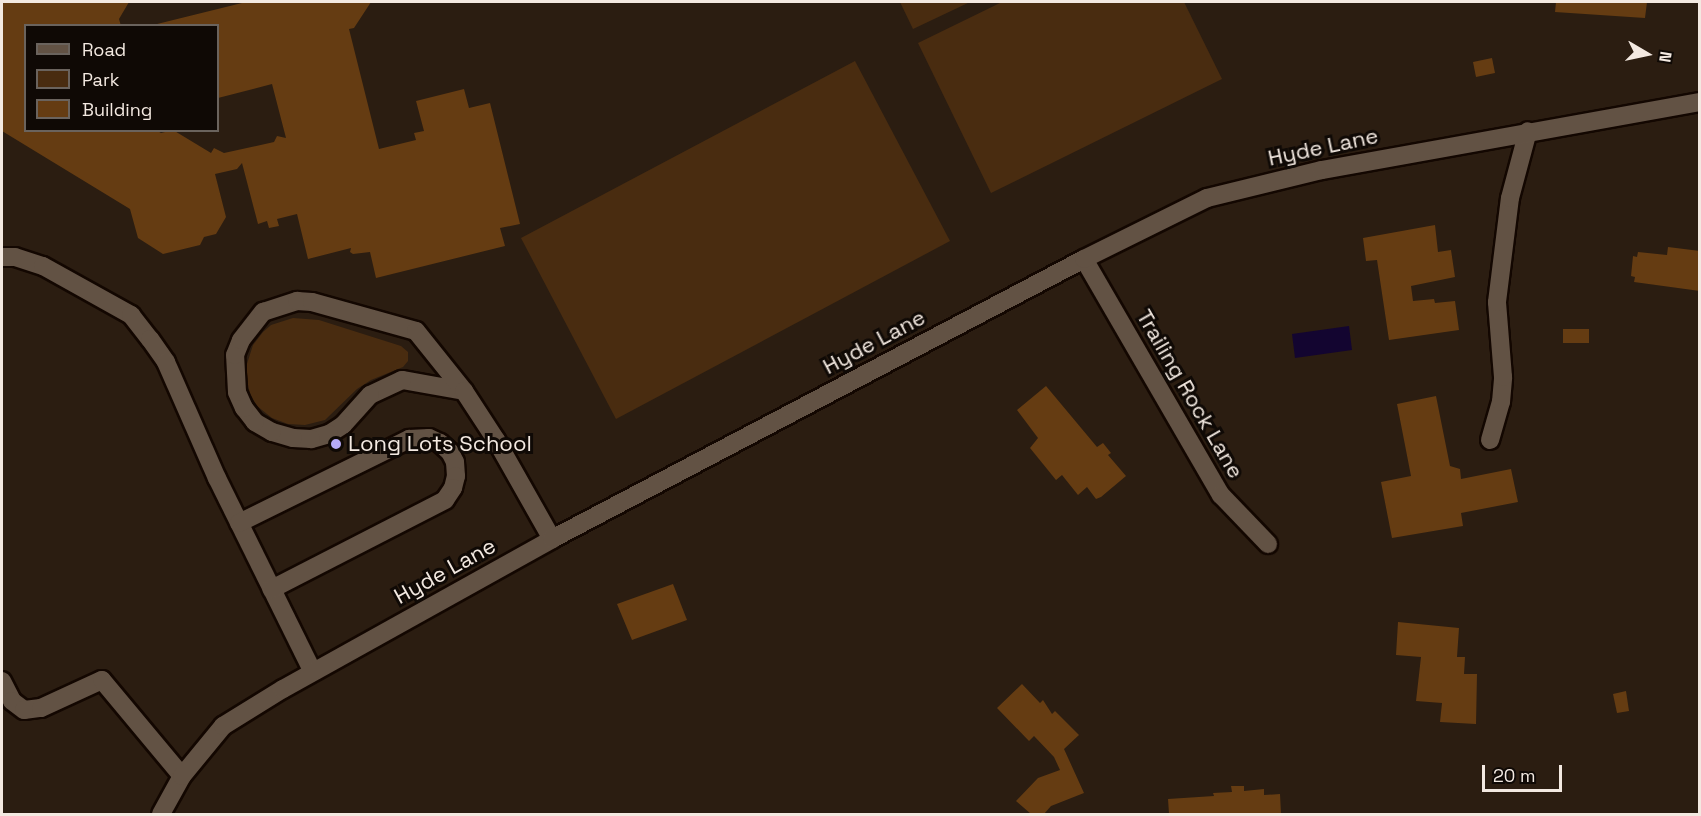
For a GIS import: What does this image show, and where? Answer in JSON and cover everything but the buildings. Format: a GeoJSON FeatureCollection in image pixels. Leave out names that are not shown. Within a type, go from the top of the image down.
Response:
{"type":"FeatureCollection","features":[{"type":"Feature","properties":{"kind":"street","name":"Hyde Lane"},"geometry":{"type":"LineString","coordinates":[[161,814],[182,776],[223,726],[313,672],[552,539],[1084,259],[1207,198],[1322,170],[1528,131],[1700,102]]}},
{"type":"Feature","properties":{"kind":"street"},"geometry":{"type":"LineString","coordinates":[[1490,440],[1501,402],[1503,377],[1497,302],[1510,198],[1528,131]]}},
{"type":"Feature","properties":{"kind":"street"},"geometry":{"type":"LineString","coordinates":[[2,257],[15,257],[42,266],[131,315],[165,362],[239,523],[313,672]]}},
{"type":"Feature","properties":{"kind":"street","name":"Trailing Rock Lane"},"geometry":{"type":"LineString","coordinates":[[1084,259],[1221,495],[1268,544]]}},
{"type":"Feature","properties":{"kind":"street"},"geometry":{"type":"LineString","coordinates":[[464,391],[402,380],[370,395],[343,425],[329,434],[311,439],[293,438],[263,427],[255,422],[244,408],[237,392],[235,355],[240,340],[263,312],[283,304],[312,302],[417,331],[464,391],[496,440],[552,539]]}},
{"type":"Feature","properties":{"kind":"street"},"geometry":{"type":"LineString","coordinates":[[239,523],[409,439],[429,438],[440,443],[450,452],[455,462],[456,476],[453,488],[445,500],[272,589]]}},
{"type":"Feature","properties":{"kind":"street"},"geometry":{"type":"LineString","coordinates":[[2,681],[12,701],[24,711],[41,708],[102,680],[182,776]]}},
{"type":"Feature","properties":{"kind":"green space"},"geometry":{"type":"Polygon","coordinates":[[[900,2],[970,2],[913,29],[900,2]]]}},
{"type":"Feature","properties":{"kind":"green space"},"geometry":{"type":"Polygon","coordinates":[[[1002,2],[1184,2],[1222,79],[991,193],[918,43],[1002,2]]]}},
{"type":"Feature","properties":{"kind":"green space"},"geometry":{"type":"Polygon","coordinates":[[[855,61],[950,241],[616,419],[521,238],[855,61]]]}},
{"type":"Feature","properties":{"kind":"green space"},"geometry":{"type":"Polygon","coordinates":[[[293,318],[319,320],[401,346],[408,352],[408,361],[403,367],[371,380],[357,389],[325,420],[305,425],[288,424],[272,418],[257,406],[250,394],[245,370],[253,345],[263,332],[271,325],[293,318]]]}},
{"type":"Feature","properties":{"kind":"shaded area"},"geometry":{"type":"Polygon","coordinates":[[[1349,326],[1352,350],[1295,358],[1292,334],[1349,326]]]}},
{"type":"Feature","properties":{"kind":"place","name":"Long Lots School"},"geometry":{"type":"Point","coordinates":[336,444]}}]}
